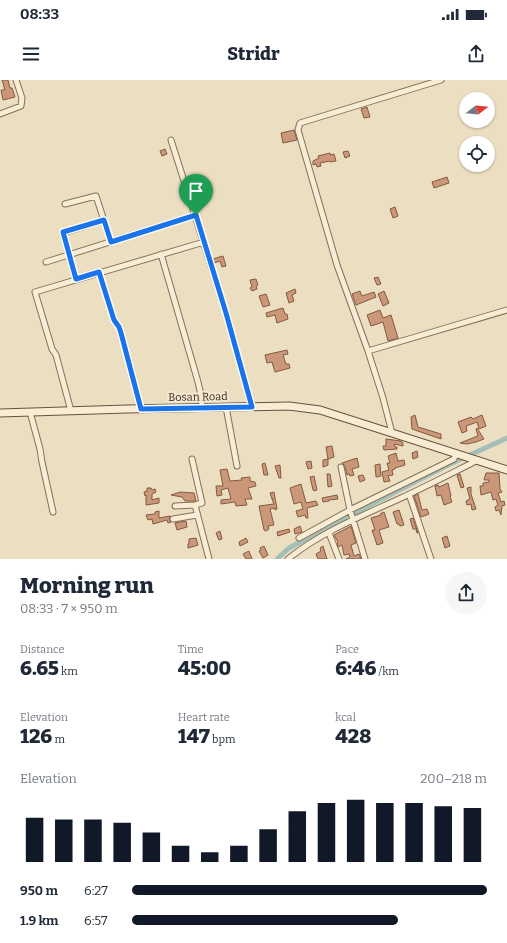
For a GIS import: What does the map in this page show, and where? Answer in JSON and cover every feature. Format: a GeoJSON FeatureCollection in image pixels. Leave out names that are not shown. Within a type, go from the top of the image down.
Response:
{"type":"FeatureCollection","features":[{"type":"Feature","properties":{"kind":"main road","name":"Bosan Road"},"geometry":{"type":"LineString","coordinates":[[0,413],[288,406],[320,410],[458,453],[507,470]]}},
{"type":"Feature","properties":{"kind":"street"},"geometry":{"type":"LineString","coordinates":[[0,114],[21,106],[22,98],[16,80]]}},
{"type":"Feature","properties":{"kind":"street"},"geometry":{"type":"LineString","coordinates":[[392,433],[368,351],[337,265],[298,130],[300,123],[441,80]]}},
{"type":"Feature","properties":{"kind":"street"},"geometry":{"type":"LineString","coordinates":[[172,140],[226,313],[252,407]]}},
{"type":"Feature","properties":{"kind":"street"},"geometry":{"type":"LineString","coordinates":[[66,204],[95,195],[111,242]]}},
{"type":"Feature","properties":{"kind":"street"},"geometry":{"type":"LineString","coordinates":[[46,262],[196,215]]}},
{"type":"Feature","properties":{"kind":"street"},"geometry":{"type":"LineString","coordinates":[[76,279],[63,232],[104,220]]}},
{"type":"Feature","properties":{"kind":"street"},"geometry":{"type":"LineString","coordinates":[[71,411],[56,355],[52,349],[35,292],[204,242]]}},
{"type":"Feature","properties":{"kind":"street"},"geometry":{"type":"LineString","coordinates":[[160,254],[198,382],[202,408]]}},
{"type":"Feature","properties":{"kind":"street"},"geometry":{"type":"LineString","coordinates":[[99,272],[114,320],[121,333],[141,409]]}},
{"type":"Feature","properties":{"kind":"street"},"geometry":{"type":"LineString","coordinates":[[368,351],[507,310]]}},
{"type":"Feature","properties":{"kind":"street"},"geometry":{"type":"LineString","coordinates":[[226,407],[237,466]]}},
{"type":"Feature","properties":{"kind":"street"},"geometry":{"type":"LineString","coordinates":[[30,412],[40,449],[53,512]]}},
{"type":"Feature","properties":{"kind":"street"},"geometry":{"type":"LineString","coordinates":[[288,559],[352,515],[454,459],[458,453]]}},
{"type":"Feature","properties":{"kind":"street"},"geometry":{"type":"LineString","coordinates":[[175,506],[195,505],[202,503],[192,459]]}},
{"type":"Feature","properties":{"kind":"street"},"geometry":{"type":"LineString","coordinates":[[298,538],[352,515],[409,494],[476,459]]}},
{"type":"Feature","properties":{"kind":"street"},"geometry":{"type":"LineString","coordinates":[[341,467],[352,515],[365,559]]}},
{"type":"Feature","properties":{"kind":"street"},"geometry":{"type":"LineString","coordinates":[[409,494],[430,559]]}},
{"type":"Feature","properties":{"kind":"street"},"geometry":{"type":"LineString","coordinates":[[195,505],[209,559]]}},
{"type":"Feature","properties":{"kind":"street"},"geometry":{"type":"LineString","coordinates":[[173,519],[197,515]]}},
{"type":"Feature","properties":{"kind":"street"},"geometry":{"type":"LineString","coordinates":[[329,532],[339,559]]}},
{"type":"Feature","properties":{"kind":"building"},"geometry":{"type":"Polygon","coordinates":[[[2,80],[8,80],[15,97],[3,100],[1,90],[5,90],[2,80]]]}},
{"type":"Feature","properties":{"kind":"building"},"geometry":{"type":"Polygon","coordinates":[[[367,107],[370,117],[364,118],[361,109],[367,107]]]}},
{"type":"Feature","properties":{"kind":"building"},"geometry":{"type":"Polygon","coordinates":[[[294,130],[297,140],[283,143],[281,133],[294,130]]]}},
{"type":"Feature","properties":{"kind":"building"},"geometry":{"type":"Polygon","coordinates":[[[165,149],[167,154],[162,156],[160,151],[165,149]]]}},
{"type":"Feature","properties":{"kind":"building"},"geometry":{"type":"Polygon","coordinates":[[[348,151],[350,156],[345,158],[343,152],[348,151]]]}},
{"type":"Feature","properties":{"kind":"building"},"geometry":{"type":"Polygon","coordinates":[[[330,153],[330,155],[334,154],[336,161],[320,163],[321,166],[317,167],[316,164],[313,165],[313,161],[319,158],[318,156],[330,153]]]}},
{"type":"Feature","properties":{"kind":"building"},"geometry":{"type":"Polygon","coordinates":[[[447,177],[449,183],[434,188],[432,182],[447,177]]]}},
{"type":"Feature","properties":{"kind":"building"},"geometry":{"type":"Polygon","coordinates":[[[395,207],[398,216],[393,218],[390,209],[395,207]]]}},
{"type":"Feature","properties":{"kind":"building"},"geometry":{"type":"Polygon","coordinates":[[[223,256],[226,266],[222,267],[220,261],[214,263],[213,259],[223,256]]]}},
{"type":"Feature","properties":{"kind":"building"},"geometry":{"type":"Polygon","coordinates":[[[378,277],[381,284],[377,285],[374,278],[378,277]]]}},
{"type":"Feature","properties":{"kind":"building"},"geometry":{"type":"Polygon","coordinates":[[[256,279],[258,285],[256,286],[257,289],[252,291],[250,288],[252,287],[250,280],[256,279]]]}},
{"type":"Feature","properties":{"kind":"building"},"geometry":{"type":"Polygon","coordinates":[[[295,289],[296,293],[292,295],[294,301],[289,303],[286,293],[295,289]]]}},
{"type":"Feature","properties":{"kind":"building"},"geometry":{"type":"Polygon","coordinates":[[[360,291],[362,296],[374,292],[376,297],[356,305],[352,294],[360,291]]]}},
{"type":"Feature","properties":{"kind":"building"},"geometry":{"type":"Polygon","coordinates":[[[384,291],[389,303],[383,306],[378,294],[384,291]]]}},
{"type":"Feature","properties":{"kind":"building"},"geometry":{"type":"Polygon","coordinates":[[[266,294],[270,305],[263,307],[259,296],[266,294]]]}},
{"type":"Feature","properties":{"kind":"building"},"geometry":{"type":"Polygon","coordinates":[[[283,308],[288,319],[277,323],[275,315],[267,317],[266,313],[283,308]]]}},
{"type":"Feature","properties":{"kind":"building"},"geometry":{"type":"Polygon","coordinates":[[[380,310],[383,318],[391,315],[398,338],[388,341],[383,322],[371,326],[367,315],[380,310]]]}},
{"type":"Feature","properties":{"kind":"building"},"geometry":{"type":"Polygon","coordinates":[[[287,350],[288,354],[283,355],[286,364],[289,364],[290,368],[275,372],[272,362],[267,363],[265,355],[287,350]]]}},
{"type":"Feature","properties":{"kind":"building"},"geometry":{"type":"Polygon","coordinates":[[[415,415],[418,427],[441,434],[441,439],[412,429],[411,417],[415,415]]]}},
{"type":"Feature","properties":{"kind":"building"},"geometry":{"type":"Polygon","coordinates":[[[482,415],[486,426],[479,429],[477,422],[466,426],[467,431],[462,433],[458,422],[471,417],[473,419],[482,415]]]}},
{"type":"Feature","properties":{"kind":"building"},"geometry":{"type":"Polygon","coordinates":[[[477,428],[484,439],[467,444],[460,443],[478,436],[477,428]]]}},
{"type":"Feature","properties":{"kind":"building"},"geometry":{"type":"Polygon","coordinates":[[[386,439],[401,441],[403,446],[394,444],[397,449],[384,450],[383,446],[386,446],[386,439]]]}},
{"type":"Feature","properties":{"kind":"building"},"geometry":{"type":"Polygon","coordinates":[[[332,446],[334,457],[328,459],[326,447],[332,446]]]}},
{"type":"Feature","properties":{"kind":"building"},"geometry":{"type":"Polygon","coordinates":[[[417,451],[418,457],[413,459],[412,453],[417,451]]]}},
{"type":"Feature","properties":{"kind":"building"},"geometry":{"type":"Polygon","coordinates":[[[396,453],[398,461],[404,460],[405,465],[392,470],[393,475],[388,476],[390,481],[384,482],[382,472],[389,470],[387,463],[390,463],[388,456],[396,453]]]}},
{"type":"Feature","properties":{"kind":"building"},"geometry":{"type":"Polygon","coordinates":[[[357,458],[359,467],[352,469],[354,475],[347,475],[345,466],[342,463],[357,458]]]}},
{"type":"Feature","properties":{"kind":"building"},"geometry":{"type":"Polygon","coordinates":[[[328,459],[328,465],[323,467],[323,460],[328,459]]]}},
{"type":"Feature","properties":{"kind":"building"},"geometry":{"type":"Polygon","coordinates":[[[311,461],[312,468],[308,469],[306,462],[311,461]]]}},
{"type":"Feature","properties":{"kind":"building"},"geometry":{"type":"Polygon","coordinates":[[[265,463],[268,475],[264,475],[262,464],[265,463]]]}},
{"type":"Feature","properties":{"kind":"building"},"geometry":{"type":"Polygon","coordinates":[[[380,464],[381,476],[376,477],[375,465],[380,464]]]}},
{"type":"Feature","properties":{"kind":"building"},"geometry":{"type":"Polygon","coordinates":[[[280,465],[281,478],[279,478],[275,466],[280,465]]]}},
{"type":"Feature","properties":{"kind":"building"},"geometry":{"type":"Polygon","coordinates":[[[227,469],[230,481],[242,480],[241,478],[250,477],[250,481],[255,482],[256,486],[248,488],[252,499],[245,499],[247,505],[236,506],[235,502],[221,504],[221,500],[231,499],[228,488],[221,490],[222,495],[217,496],[216,486],[223,486],[220,470],[227,469]]]}},
{"type":"Feature","properties":{"kind":"building"},"geometry":{"type":"Polygon","coordinates":[[[486,473],[499,473],[500,489],[502,492],[498,493],[501,502],[504,501],[505,505],[502,506],[501,515],[499,510],[496,511],[495,507],[498,505],[496,499],[493,500],[491,492],[481,495],[480,486],[483,486],[483,483],[489,482],[489,480],[484,480],[486,473]]]}},
{"type":"Feature","properties":{"kind":"building"},"geometry":{"type":"Polygon","coordinates":[[[327,474],[330,474],[332,486],[328,487],[327,474]]]}},
{"type":"Feature","properties":{"kind":"building"},"geometry":{"type":"Polygon","coordinates":[[[460,474],[464,487],[461,488],[457,475],[460,474]]]}},
{"type":"Feature","properties":{"kind":"building"},"geometry":{"type":"Polygon","coordinates":[[[363,475],[365,480],[360,482],[358,476],[363,475]]]}},
{"type":"Feature","properties":{"kind":"building"},"geometry":{"type":"Polygon","coordinates":[[[314,476],[317,490],[314,491],[310,477],[314,476]]]}},
{"type":"Feature","properties":{"kind":"building"},"geometry":{"type":"Polygon","coordinates":[[[448,483],[452,502],[444,505],[441,495],[437,496],[435,486],[438,485],[439,487],[448,483]]]}},
{"type":"Feature","properties":{"kind":"building"},"geometry":{"type":"Polygon","coordinates":[[[301,484],[306,503],[316,501],[318,505],[307,508],[308,518],[306,518],[305,515],[298,517],[296,511],[303,509],[301,502],[294,504],[290,488],[301,484]]]}},
{"type":"Feature","properties":{"kind":"building"},"geometry":{"type":"Polygon","coordinates":[[[471,487],[471,494],[476,509],[472,510],[471,504],[467,505],[466,501],[470,499],[467,488],[471,487]]]}},
{"type":"Feature","properties":{"kind":"building"},"geometry":{"type":"Polygon","coordinates":[[[147,488],[151,488],[152,490],[155,489],[156,492],[152,494],[152,500],[159,498],[159,503],[146,505],[146,495],[145,496],[144,492],[147,491],[147,488]]]}},
{"type":"Feature","properties":{"kind":"building"},"geometry":{"type":"Polygon","coordinates":[[[180,492],[194,493],[196,501],[185,501],[182,497],[171,495],[180,492]]]}},
{"type":"Feature","properties":{"kind":"building"},"geometry":{"type":"Polygon","coordinates":[[[274,492],[277,509],[270,509],[274,525],[268,526],[269,529],[266,531],[264,530],[259,506],[274,504],[270,493],[274,492]]]}},
{"type":"Feature","properties":{"kind":"building"},"geometry":{"type":"Polygon","coordinates":[[[418,494],[422,510],[427,509],[429,514],[421,517],[414,496],[418,494]]]}},
{"type":"Feature","properties":{"kind":"building"},"geometry":{"type":"Polygon","coordinates":[[[337,495],[338,499],[323,502],[322,498],[337,495]]]}},
{"type":"Feature","properties":{"kind":"building"},"geometry":{"type":"Polygon","coordinates":[[[399,510],[404,525],[400,526],[397,524],[393,512],[399,510]]]}},
{"type":"Feature","properties":{"kind":"building"},"geometry":{"type":"Polygon","coordinates":[[[159,511],[159,518],[170,516],[169,519],[171,522],[168,523],[167,520],[153,524],[152,519],[148,520],[146,515],[155,514],[155,512],[159,511]]]}},
{"type":"Feature","properties":{"kind":"building"},"geometry":{"type":"Polygon","coordinates":[[[384,512],[389,527],[379,530],[383,543],[377,545],[372,530],[375,530],[371,518],[381,515],[380,514],[384,512]]]}},
{"type":"Feature","properties":{"kind":"building"},"geometry":{"type":"Polygon","coordinates":[[[413,518],[418,533],[416,529],[413,529],[410,519],[413,518]]]}},
{"type":"Feature","properties":{"kind":"building"},"geometry":{"type":"Polygon","coordinates":[[[186,521],[187,527],[177,530],[175,523],[186,521]]]}},
{"type":"Feature","properties":{"kind":"building"},"geometry":{"type":"Polygon","coordinates":[[[300,526],[302,532],[295,534],[294,529],[300,526]]]}},
{"type":"Feature","properties":{"kind":"building"},"geometry":{"type":"Polygon","coordinates":[[[351,526],[356,543],[351,545],[354,556],[359,554],[361,559],[346,559],[350,557],[349,554],[344,555],[342,545],[338,547],[338,542],[334,535],[351,526]]]}},
{"type":"Feature","properties":{"kind":"building"},"geometry":{"type":"Polygon","coordinates":[[[289,529],[290,532],[278,536],[277,532],[289,529]]]}},
{"type":"Feature","properties":{"kind":"building"},"geometry":{"type":"Polygon","coordinates":[[[220,531],[222,539],[219,540],[216,533],[220,531]]]}},
{"type":"Feature","properties":{"kind":"building"},"geometry":{"type":"Polygon","coordinates":[[[447,536],[450,546],[445,548],[442,538],[447,536]]]}},
{"type":"Feature","properties":{"kind":"building"},"geometry":{"type":"Polygon","coordinates":[[[196,538],[198,545],[188,548],[189,539],[196,538]]]}},
{"type":"Feature","properties":{"kind":"building"},"geometry":{"type":"Polygon","coordinates":[[[246,538],[248,542],[240,546],[239,542],[246,538]]]}},
{"type":"Feature","properties":{"kind":"building"},"geometry":{"type":"Polygon","coordinates":[[[264,546],[268,555],[263,558],[259,551],[261,550],[260,548],[264,546]]]}},
{"type":"Feature","properties":{"kind":"building"},"geometry":{"type":"Polygon","coordinates":[[[323,546],[327,559],[318,559],[316,554],[321,551],[320,548],[323,546]]]}},
{"type":"Feature","properties":{"kind":"building"},"geometry":{"type":"Polygon","coordinates":[[[249,551],[252,559],[246,559],[243,554],[249,551]]]}},
{"type":"Feature","properties":{"kind":"waterway"},"geometry":{"type":"LineString","coordinates":[[277,559],[289,548],[347,517],[448,465],[507,438]]}},
{"type":"Feature","properties":{"kind":"route"},"geometry":{"type":"LineString","coordinates":[[196,215],[226,313],[252,407],[141,409],[121,333],[114,320],[99,272],[76,279],[63,232],[104,220],[111,242],[196,215]]}}]}
